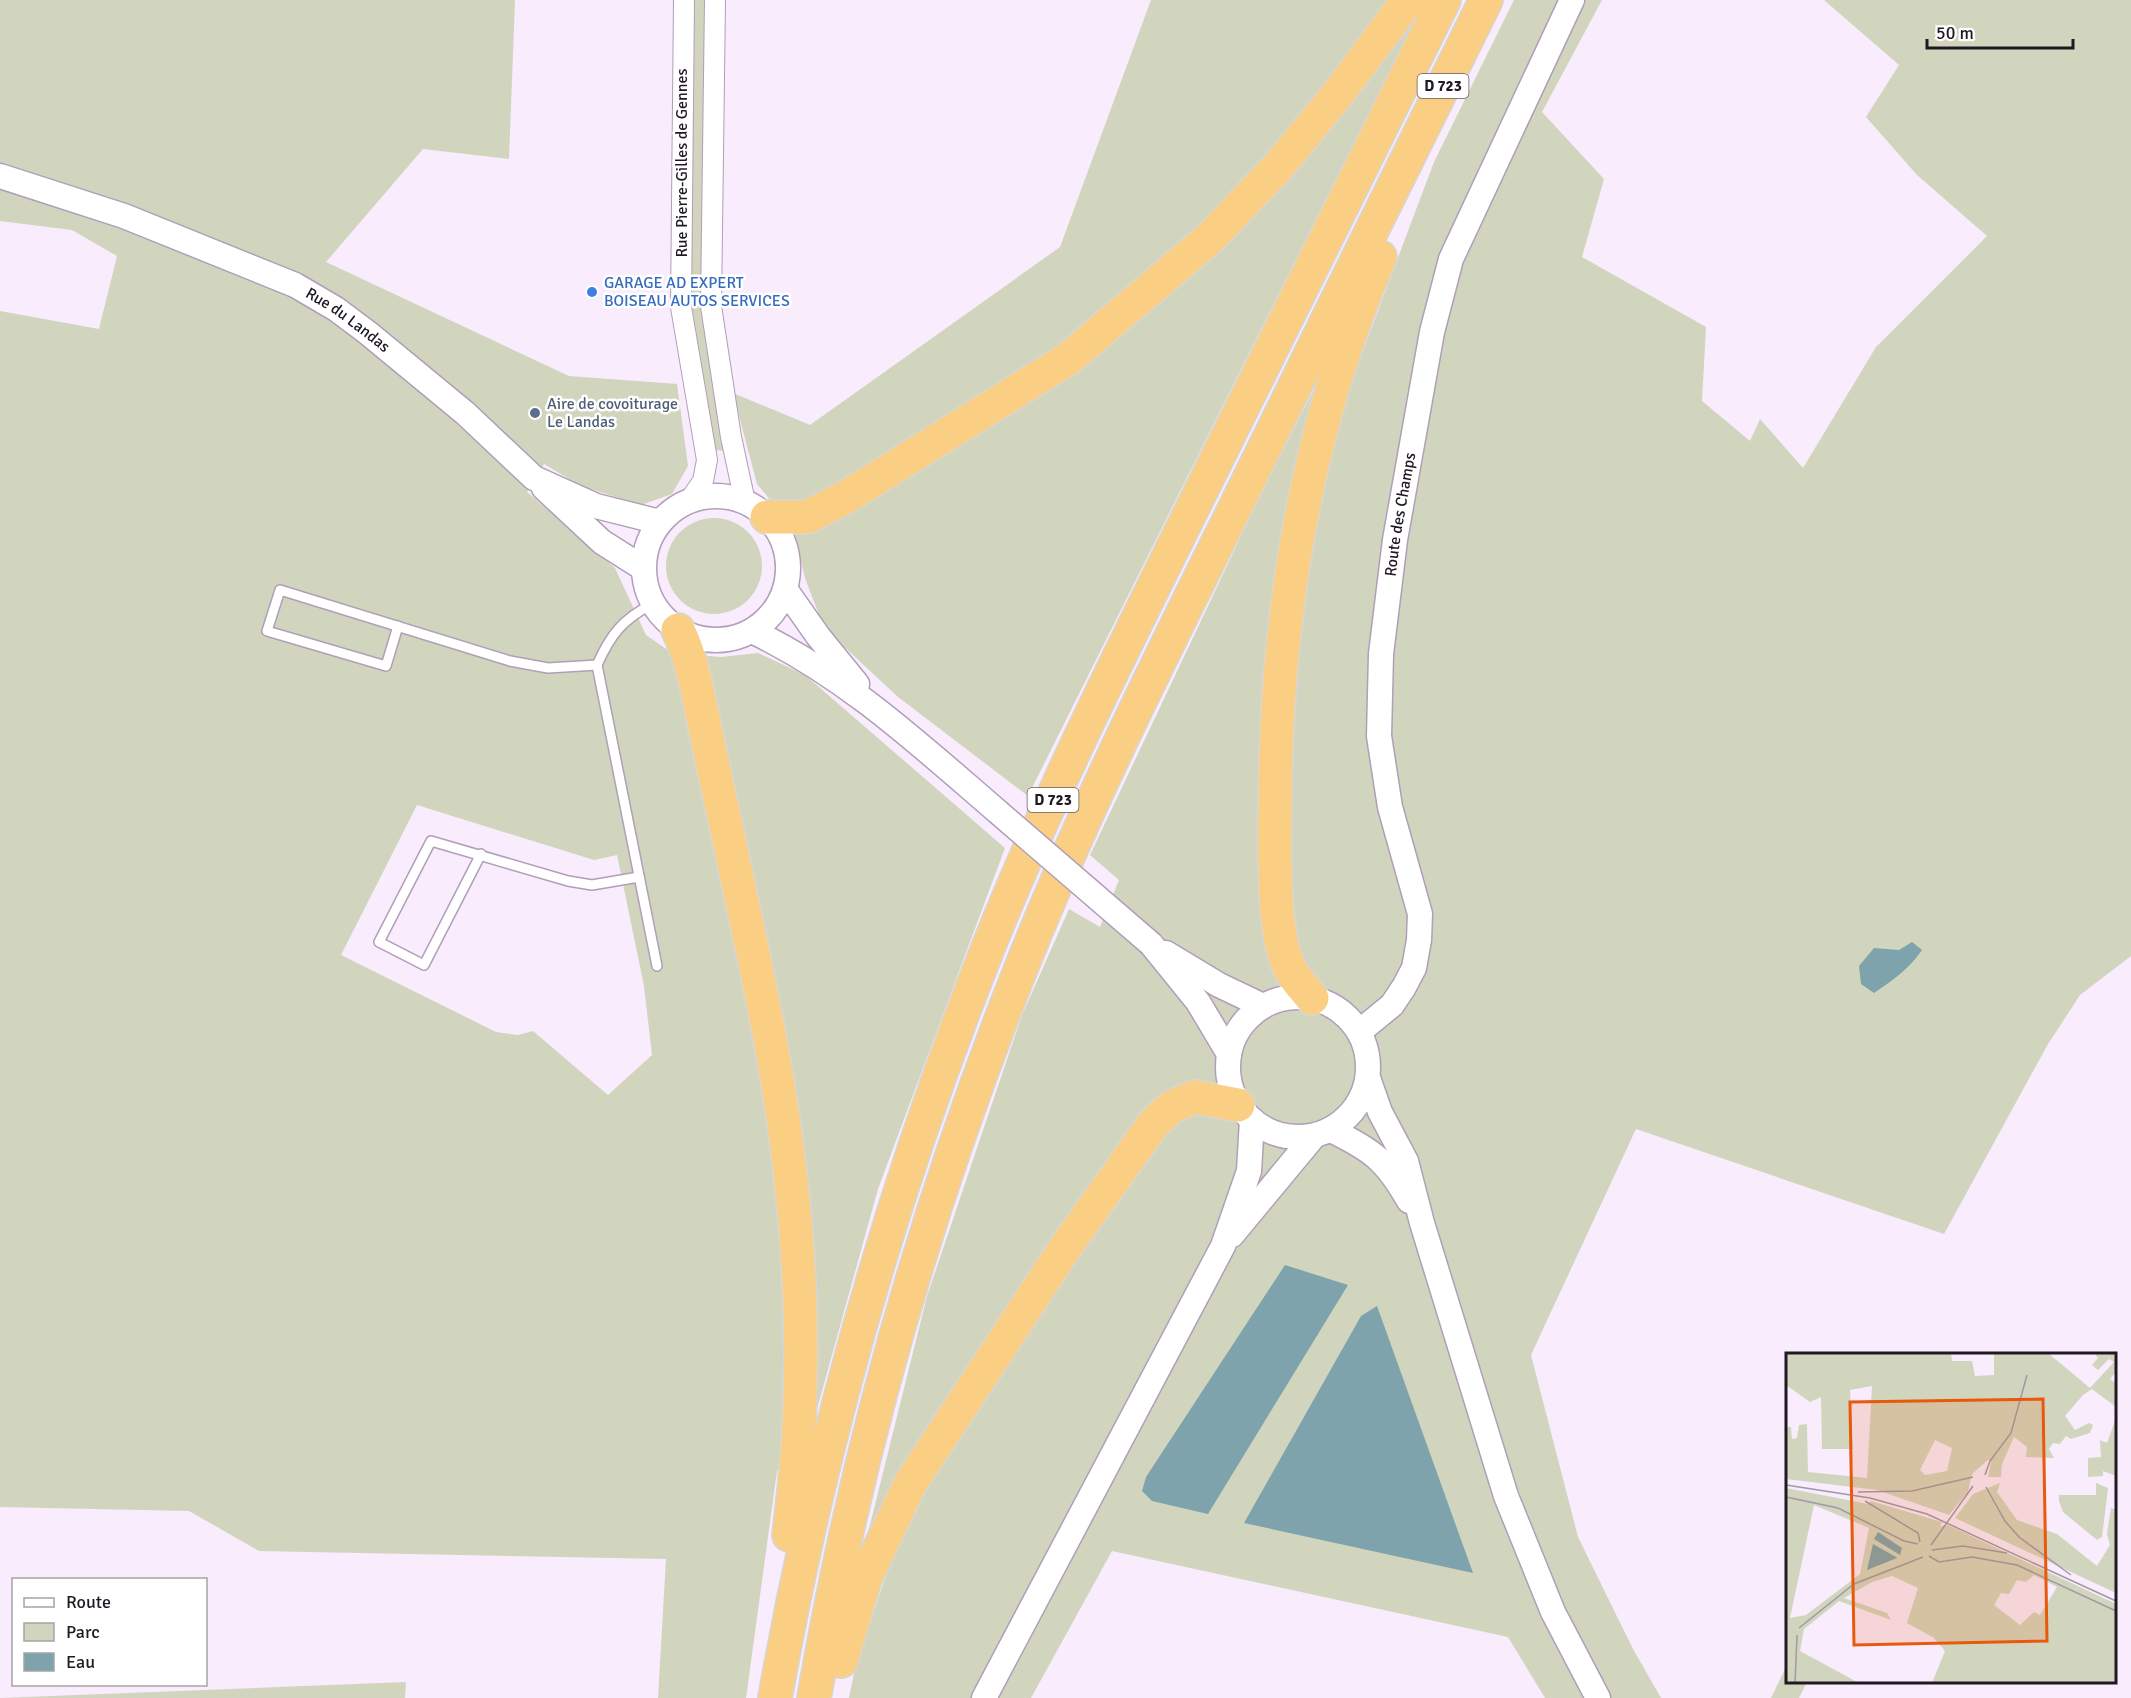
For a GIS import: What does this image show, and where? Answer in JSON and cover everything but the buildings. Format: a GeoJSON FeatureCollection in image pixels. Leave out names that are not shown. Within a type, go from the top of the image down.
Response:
{"type":"FeatureCollection","features":[{"type":"Feature","properties":{"kind":"highway"},"geometry":{"type":"LineString","coordinates":[[756,509],[807,517],[846,497],[1068,359],[1210,238],[1277,168],[1337,95],[1408,0]]}},
{"type":"Feature","properties":{"kind":"highway","name":"D 723"},"geometry":{"type":"LineString","coordinates":[[776,1698],[784,1646],[814,1507],[865,1311],[916,1146],[994,934],[1086,726],[1444,0]]}},
{"type":"Feature","properties":{"kind":"highway","name":"D 723"},"geometry":{"type":"LineString","coordinates":[[813,1698],[845,1541],[882,1389],[942,1185],[1000,1021],[1042,917],[1124,733],[1486,0]]}},
{"type":"Feature","properties":{"kind":"highway"},"geometry":{"type":"LineString","coordinates":[[1312,998],[1290,970],[1282,949],[1279,918],[1275,783],[1282,650],[1295,554],[1317,450],[1339,370],[1359,310],[1392,229],[1400,172]]}},
{"type":"Feature","properties":{"kind":"highway"},"geometry":{"type":"LineString","coordinates":[[678,630],[690,661],[731,850],[780,1097],[790,1170],[799,1280],[800,1356],[797,1459],[791,1519],[776,1611],[784,1646]]}},
{"type":"Feature","properties":{"kind":"highway"},"geometry":{"type":"LineString","coordinates":[[834,1698],[849,1628],[865,1579],[910,1484],[1067,1245],[1154,1123],[1173,1106],[1195,1096],[1245,1113]]}},
{"type":"Feature","properties":{"kind":"street","name":"Rue Pierre-Gilles de Gennes"},"geometry":{"type":"LineString","coordinates":[[684,0],[681,307],[707,460],[703,481],[690,500]]}},
{"type":"Feature","properties":{"kind":"street","name":"Rue Pierre-Gilles de Gennes"},"geometry":{"type":"LineString","coordinates":[[716,0],[711,306],[731,437],[756,509]]}},
{"type":"Feature","properties":{"kind":"street","name":"Route des Champs"},"geometry":{"type":"LineString","coordinates":[[1359,1032],[1392,1005],[1404,987],[1414,968],[1419,940],[1420,914],[1390,807],[1378,735],[1381,654],[1395,540],[1432,332],[1451,259],[1572,0]]}},
{"type":"Feature","properties":{"kind":"street","name":"Rue du Landas"},"geometry":{"type":"LineString","coordinates":[[0,176],[124,216],[295,285],[336,309],[368,333],[465,413],[534,477],[596,506],[660,522]]}},
{"type":"Feature","properties":{"kind":"street"},"geometry":{"type":"LineString","coordinates":[[534,477],[602,542],[643,568]]}},
{"type":"Feature","properties":{"kind":"street"},"geometry":{"type":"LineString","coordinates":[[708,495],[728,496],[756,509],[779,532],[786,550],[788,570],[785,590],[772,613],[752,631],[734,639],[715,641],[696,638],[678,630],[663,619],[652,604],[645,586],[643,568],[647,544],[660,522],[679,506],[708,495]]}},
{"type":"Feature","properties":{"kind":"street"},"geometry":{"type":"LineString","coordinates":[[785,590],[873,705]]}},
{"type":"Feature","properties":{"kind":"street"},"geometry":{"type":"LineString","coordinates":[[752,631],[794,652],[873,705],[1151,944],[1219,985],[1263,1006]]}},
{"type":"Feature","properties":{"kind":"street"},"geometry":{"type":"LineString","coordinates":[[1151,944],[1198,1002],[1229,1054]]}},
{"type":"Feature","properties":{"kind":"street"},"geometry":{"type":"LineString","coordinates":[[984,1698],[1223,1246],[1249,1171],[1245,1113],[1228,1072],[1229,1054],[1241,1027],[1263,1006],[1287,998],[1312,998],[1331,1005],[1347,1016],[1359,1032],[1367,1054],[1368,1078],[1380,1112],[1406,1161],[1422,1223],[1506,1496],[1553,1612],[1598,1698]]}},
{"type":"Feature","properties":{"kind":"street"},"geometry":{"type":"LineString","coordinates":[[1223,1246],[1323,1133],[1349,1116],[1361,1098],[1368,1078]]}},
{"type":"Feature","properties":{"kind":"street"},"geometry":{"type":"LineString","coordinates":[[1245,1113],[1271,1132],[1292,1137],[1323,1133],[1368,1148],[1396,1178],[1422,1223]]}},
{"type":"Feature","properties":{"kind":"lane"},"geometry":{"type":"LineString","coordinates":[[398,626],[386,666],[267,631],[280,590],[398,626],[510,661],[548,668],[597,665]]}},
{"type":"Feature","properties":{"kind":"lane"},"geometry":{"type":"LineString","coordinates":[[652,604],[624,622],[608,641],[597,665],[657,966]]}},
{"type":"Feature","properties":{"kind":"lane"},"geometry":{"type":"LineString","coordinates":[[481,854],[424,965],[379,942],[431,841],[481,854],[568,881],[592,885],[639,877]]}},
{"type":"Feature","properties":{"kind":"green space"},"geometry":{"type":"Polygon","coordinates":[[[0,0],[515,0],[509,159],[423,149],[326,262],[569,376],[677,384],[688,466],[672,494],[641,505],[581,486],[544,464],[527,492],[615,568],[646,635],[672,653],[721,657],[758,653],[805,675],[1005,848],[878,1189],[809,1438],[777,1471],[746,1698],[658,1698],[666,1559],[259,1551],[189,1511],[0,1507],[0,311],[99,329],[117,256],[72,230],[0,221],[0,0]],[[417,805],[341,955],[496,1032],[518,1035],[533,1031],[608,1095],[652,1055],[644,986],[617,855],[594,860],[417,805]]]}},
{"type":"Feature","properties":{"kind":"green space"},"geometry":{"type":"Polygon","coordinates":[[[689,0],[706,0],[726,451],[712,450],[686,313],[689,0]]]}},
{"type":"Feature","properties":{"kind":"green space"},"geometry":{"type":"Polygon","coordinates":[[[1151,0],[1393,0],[1416,19],[1028,796],[898,697],[824,628],[805,578],[793,528],[757,484],[733,393],[810,425],[1060,247],[1151,0]]]}},
{"type":"Feature","properties":{"kind":"green space"},"geometry":{"type":"Polygon","coordinates":[[[1514,0],[1602,0],[1542,112],[1604,179],[1582,257],[1706,327],[1702,401],[1750,441],[1760,419],[1803,468],[1876,347],[1987,236],[1917,175],[1866,117],[1899,65],[1824,0],[2131,0],[2131,956],[2080,995],[2048,1044],[1944,1234],[1636,1129],[1531,1355],[1578,1537],[1633,1649],[1661,1698],[1545,1698],[1508,1637],[1112,1551],[1031,1698],[849,1698],[855,1668],[894,1551],[868,1533],[927,1296],[1022,1015],[1069,909],[1100,927],[1119,880],[1090,855],[1270,475],[1324,370],[1352,380],[1434,162],[1514,0]]]}},
{"type":"Feature","properties":{"kind":"green space"},"geometry":{"type":"Polygon","coordinates":[[[705,518],[723,518],[741,526],[754,539],[762,557],[759,585],[741,606],[723,614],[705,614],[687,606],[674,593],[666,575],[666,557],[674,539],[687,526],[705,518]]]}},
{"type":"Feature","properties":{"kind":"green space"},"geometry":{"type":"Polygon","coordinates":[[[1786,1667],[1786,1683],[1806,1683],[1799,1698],[1771,1698],[1786,1667]]]}},
{"type":"Feature","properties":{"kind":"green space"},"geometry":{"type":"Polygon","coordinates":[[[406,1682],[405,1698],[0,1698],[406,1682]]]}},
{"type":"Feature","properties":{"kind":"water"},"geometry":{"type":"Polygon","coordinates":[[[1912,942],[1922,950],[1900,974],[1874,993],[1861,984],[1859,966],[1874,948],[1899,950],[1912,942]]]}},
{"type":"Feature","properties":{"kind":"water"},"geometry":{"type":"Polygon","coordinates":[[[1285,1265],[1348,1285],[1208,1514],[1152,1501],[1142,1491],[1146,1477],[1285,1265]]]}},
{"type":"Feature","properties":{"kind":"water"},"geometry":{"type":"Polygon","coordinates":[[[1377,1306],[1473,1573],[1244,1523],[1361,1316],[1377,1306]]]}},
{"type":"Feature","properties":{"kind":"place","name":"GARAGE AD EXPERT BOISEAU AUTOS SERVICES"},"geometry":{"type":"Point","coordinates":[592,292]}},
{"type":"Feature","properties":{"kind":"place","name":"Aire de covoiturage Le Landas"},"geometry":{"type":"Point","coordinates":[535,413]}}]}
